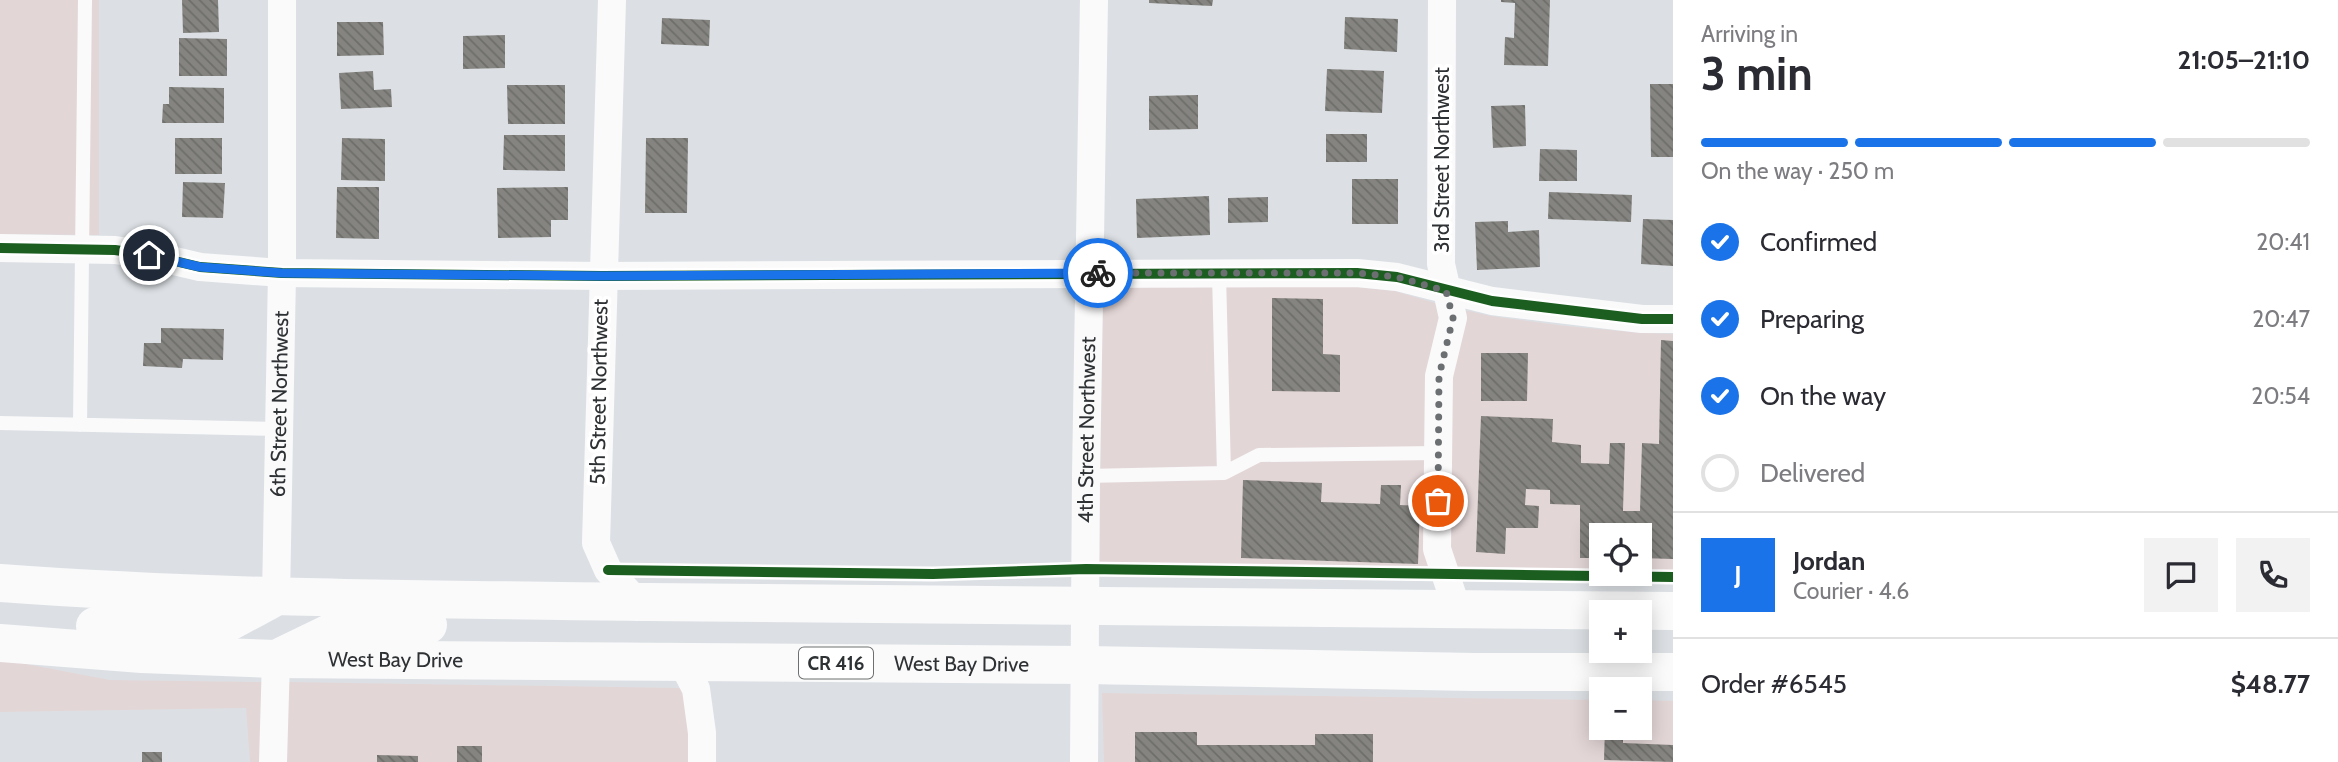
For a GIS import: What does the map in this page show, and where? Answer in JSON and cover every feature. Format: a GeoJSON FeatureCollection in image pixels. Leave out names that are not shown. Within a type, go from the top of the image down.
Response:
{"type":"FeatureCollection","features":[{"type":"Feature","properties":{"kind":"main road"},"geometry":{"type":"LineString","coordinates":[[0,583],[130,593],[275,598],[1086,608],[1673,611]]}},
{"type":"Feature","properties":{"kind":"main road"},"geometry":{"type":"LineString","coordinates":[[0,637],[38,626],[204,627],[229,622],[275,598]]}},
{"type":"Feature","properties":{"kind":"main road"},"geometry":{"type":"LineString","coordinates":[[276,659],[342,627],[479,623],[546,601]]}},
{"type":"Feature","properties":{"kind":"main road","name":"West Bay Drive"},"geometry":{"type":"LineString","coordinates":[[0,643],[142,654],[276,659],[1673,672]]}},
{"type":"Feature","properties":{"kind":"street","name":"6th Street Northwest"},"geometry":{"type":"LineString","coordinates":[[275,598],[282,273],[282,0]]}},
{"type":"Feature","properties":{"kind":"street","name":"5th Street Northwest"},"geometry":{"type":"LineString","coordinates":[[612,0],[596,542],[608,570],[637,602]]}},
{"type":"Feature","properties":{"kind":"street","name":"4th Street Northwest"},"geometry":{"type":"LineString","coordinates":[[1084,762],[1094,0]]}},
{"type":"Feature","properties":{"kind":"street","name":"3rd Street Northwest"},"geometry":{"type":"LineString","coordinates":[[1442,0],[1441,264],[1453,318],[1439,376],[1437,549],[1457,609]]}},
{"type":"Feature","properties":{"kind":"street"},"geometry":{"type":"LineString","coordinates":[[0,248],[115,250],[200,267],[282,273],[602,276],[1357,273],[1397,277],[1492,301],[1642,319],[1673,319]]}},
{"type":"Feature","properties":{"kind":"street"},"geometry":{"type":"LineString","coordinates":[[273,762],[276,659]]}},
{"type":"Feature","properties":{"kind":"street"},"geometry":{"type":"LineString","coordinates":[[682,662],[696,689],[702,733],[702,762]]}},
{"type":"Feature","properties":{"kind":"lane"},"geometry":{"type":"LineString","coordinates":[[80,425],[85,0]]}},
{"type":"Feature","properties":{"kind":"lane"},"geometry":{"type":"LineString","coordinates":[[1219,274],[1224,473]]}},
{"type":"Feature","properties":{"kind":"lane"},"geometry":{"type":"LineString","coordinates":[[0,423],[279,429]]}},
{"type":"Feature","properties":{"kind":"lane"},"geometry":{"type":"LineString","coordinates":[[1086,476],[1224,473],[1259,455],[1438,453]]}},
{"type":"Feature","properties":{"kind":"shaded area"},"geometry":{"type":"Polygon","coordinates":[[[0,0],[99,0],[99,235],[0,234],[0,0]]]}},
{"type":"Feature","properties":{"kind":"shaded area"},"geometry":{"type":"Polygon","coordinates":[[[1103,286],[1356,287],[1395,291],[1435,303],[1440,318],[1431,571],[1099,572],[1103,286]]]}},
{"type":"Feature","properties":{"kind":"shaded area"},"geometry":{"type":"Polygon","coordinates":[[[1464,310],[1566,326],[1673,334],[1673,570],[1652,571],[1652,523],[1589,523],[1589,571],[1458,571],[1450,546],[1452,378],[1464,310]]]}},
{"type":"Feature","properties":{"kind":"shaded area"},"geometry":{"type":"Polygon","coordinates":[[[0,659],[110,680],[263,682],[260,762],[250,762],[246,708],[0,712],[0,659]]]}},
{"type":"Feature","properties":{"kind":"shaded area"},"geometry":{"type":"Polygon","coordinates":[[[288,682],[680,688],[684,694],[689,734],[689,762],[286,762],[288,682]]]}},
{"type":"Feature","properties":{"kind":"shaded area"},"geometry":{"type":"Polygon","coordinates":[[[1102,693],[1589,700],[1589,740],[1652,740],[1652,700],[1673,701],[1673,762],[1104,762],[1102,693]]]}},
{"type":"Feature","properties":{"kind":"building"},"geometry":{"type":"Polygon","coordinates":[[[182,0],[218,0],[219,32],[183,33],[182,0]]]}},
{"type":"Feature","properties":{"kind":"building"},"geometry":{"type":"Polygon","coordinates":[[[1149,0],[1213,0],[1212,6],[1149,3],[1149,0]]]}},
{"type":"Feature","properties":{"kind":"building"},"geometry":{"type":"Polygon","coordinates":[[[1501,0],[1550,0],[1548,66],[1504,65],[1505,37],[1514,38],[1515,3],[1501,0]]]}},
{"type":"Feature","properties":{"kind":"building"},"geometry":{"type":"Polygon","coordinates":[[[1345,17],[1398,19],[1397,52],[1344,49],[1345,17]]]}},
{"type":"Feature","properties":{"kind":"building"},"geometry":{"type":"Polygon","coordinates":[[[662,18],[710,20],[709,46],[661,44],[662,18]]]}},
{"type":"Feature","properties":{"kind":"building"},"geometry":{"type":"Polygon","coordinates":[[[337,22],[383,22],[384,55],[337,56],[337,22]]]}},
{"type":"Feature","properties":{"kind":"building"},"geometry":{"type":"Polygon","coordinates":[[[505,35],[505,68],[463,69],[463,36],[505,35]]]}},
{"type":"Feature","properties":{"kind":"building"},"geometry":{"type":"Polygon","coordinates":[[[179,38],[227,39],[227,76],[179,76],[179,38]]]}},
{"type":"Feature","properties":{"kind":"building"},"geometry":{"type":"Polygon","coordinates":[[[1327,69],[1384,71],[1382,113],[1325,111],[1327,69]]]}},
{"type":"Feature","properties":{"kind":"building"},"geometry":{"type":"Polygon","coordinates":[[[373,71],[374,90],[391,89],[392,107],[341,109],[339,73],[373,71]]]}},
{"type":"Feature","properties":{"kind":"building"},"geometry":{"type":"Polygon","coordinates":[[[1650,84],[1673,84],[1673,157],[1651,157],[1650,84]]]}},
{"type":"Feature","properties":{"kind":"building"},"geometry":{"type":"Polygon","coordinates":[[[507,85],[565,85],[565,124],[508,124],[507,85]]]}},
{"type":"Feature","properties":{"kind":"building"},"geometry":{"type":"Polygon","coordinates":[[[169,87],[224,88],[224,123],[162,123],[163,104],[169,104],[169,87]]]}},
{"type":"Feature","properties":{"kind":"building"},"geometry":{"type":"Polygon","coordinates":[[[1198,95],[1198,129],[1149,130],[1149,96],[1198,95]]]}},
{"type":"Feature","properties":{"kind":"building"},"geometry":{"type":"Polygon","coordinates":[[[1525,105],[1526,146],[1493,148],[1491,106],[1525,105]]]}},
{"type":"Feature","properties":{"kind":"building"},"geometry":{"type":"Polygon","coordinates":[[[1326,134],[1367,134],[1367,162],[1326,162],[1326,134]]]}},
{"type":"Feature","properties":{"kind":"building"},"geometry":{"type":"Polygon","coordinates":[[[504,135],[565,135],[565,171],[503,170],[504,135]]]}},
{"type":"Feature","properties":{"kind":"building"},"geometry":{"type":"Polygon","coordinates":[[[175,138],[222,138],[222,174],[175,174],[175,138]]]}},
{"type":"Feature","properties":{"kind":"building"},"geometry":{"type":"Polygon","coordinates":[[[342,138],[385,139],[385,181],[341,180],[342,138]]]}},
{"type":"Feature","properties":{"kind":"building"},"geometry":{"type":"Polygon","coordinates":[[[646,138],[688,138],[687,213],[645,213],[646,138]]]}},
{"type":"Feature","properties":{"kind":"building"},"geometry":{"type":"Polygon","coordinates":[[[1540,149],[1577,150],[1577,181],[1539,181],[1540,149]]]}},
{"type":"Feature","properties":{"kind":"building"},"geometry":{"type":"Polygon","coordinates":[[[1352,179],[1398,179],[1398,224],[1352,224],[1352,179]]]}},
{"type":"Feature","properties":{"kind":"building"},"geometry":{"type":"Polygon","coordinates":[[[183,182],[225,183],[223,218],[182,217],[183,182]]]}},
{"type":"Feature","properties":{"kind":"building"},"geometry":{"type":"Polygon","coordinates":[[[337,187],[379,187],[379,239],[336,238],[337,187]]]}},
{"type":"Feature","properties":{"kind":"building"},"geometry":{"type":"Polygon","coordinates":[[[568,187],[568,220],[551,220],[551,237],[498,238],[497,188],[568,187]]]}},
{"type":"Feature","properties":{"kind":"building"},"geometry":{"type":"Polygon","coordinates":[[[1549,192],[1632,195],[1631,222],[1548,219],[1549,192]]]}},
{"type":"Feature","properties":{"kind":"building"},"geometry":{"type":"Polygon","coordinates":[[[1209,196],[1210,235],[1137,238],[1136,199],[1209,196]]]}},
{"type":"Feature","properties":{"kind":"building"},"geometry":{"type":"Polygon","coordinates":[[[1268,197],[1268,222],[1228,223],[1228,198],[1268,197]]]}},
{"type":"Feature","properties":{"kind":"building"},"geometry":{"type":"Polygon","coordinates":[[[1643,219],[1673,220],[1673,266],[1641,264],[1643,219]]]}},
{"type":"Feature","properties":{"kind":"building"},"geometry":{"type":"Polygon","coordinates":[[[1508,221],[1508,232],[1539,230],[1540,267],[1477,270],[1475,222],[1508,221]]]}},
{"type":"Feature","properties":{"kind":"building"},"geometry":{"type":"Polygon","coordinates":[[[1272,298],[1323,299],[1323,354],[1340,355],[1340,392],[1272,391],[1272,298]]]}},
{"type":"Feature","properties":{"kind":"building"},"geometry":{"type":"Polygon","coordinates":[[[161,328],[224,329],[223,360],[183,359],[182,368],[143,366],[144,343],[161,343],[161,328]]]}},
{"type":"Feature","properties":{"kind":"building"},"geometry":{"type":"Polygon","coordinates":[[[1661,340],[1673,341],[1673,559],[1652,558],[1652,523],[1589,523],[1589,558],[1580,558],[1580,505],[1550,504],[1550,490],[1526,489],[1525,505],[1539,506],[1538,528],[1506,528],[1505,554],[1476,552],[1481,416],[1553,419],[1552,442],[1581,445],[1581,463],[1609,464],[1610,443],[1625,443],[1623,511],[1640,511],[1642,443],[1659,444],[1661,340]]]}},
{"type":"Feature","properties":{"kind":"building"},"geometry":{"type":"Polygon","coordinates":[[[1481,353],[1528,353],[1527,401],[1481,401],[1481,353]]]}},
{"type":"Feature","properties":{"kind":"building"},"geometry":{"type":"Polygon","coordinates":[[[1243,480],[1322,483],[1321,502],[1380,504],[1381,485],[1401,485],[1400,505],[1420,506],[1418,564],[1241,558],[1243,480]]]}},
{"type":"Feature","properties":{"kind":"building"},"geometry":{"type":"Polygon","coordinates":[[[1135,732],[1197,732],[1197,745],[1315,745],[1315,734],[1373,734],[1373,762],[1135,762],[1135,732]]]}},
{"type":"Feature","properties":{"kind":"building"},"geometry":{"type":"Polygon","coordinates":[[[1605,740],[1673,745],[1673,762],[1604,760],[1605,740]]]}},
{"type":"Feature","properties":{"kind":"building"},"geometry":{"type":"Polygon","coordinates":[[[457,746],[482,746],[482,762],[457,762],[457,746]]]}},
{"type":"Feature","properties":{"kind":"building"},"geometry":{"type":"Polygon","coordinates":[[[142,752],[162,752],[162,762],[142,762],[142,752]]]}},
{"type":"Feature","properties":{"kind":"building"},"geometry":{"type":"Polygon","coordinates":[[[377,755],[418,756],[418,762],[377,762],[377,755]]]}},
{"type":"Feature","properties":{"kind":"cycle path"},"geometry":{"type":"LineString","coordinates":[[0,248],[115,250],[200,267],[282,273],[602,276],[1357,273],[1397,277],[1492,301],[1642,319],[1673,319]]}},
{"type":"Feature","properties":{"kind":"cycle path"},"geometry":{"type":"LineString","coordinates":[[608,570],[933,574],[1086,569],[1673,577]]}},
{"type":"Feature","properties":{"kind":"way so far"},"geometry":{"type":"LineString","coordinates":[[1098,273],[1357,273],[1397,277],[1446,291],[1453,318],[1439,376],[1438,501]]}},
{"type":"Feature","properties":{"kind":"route"},"geometry":{"type":"LineString","coordinates":[[149,255],[200,267],[282,273],[602,276],[1098,273]]}}]}
